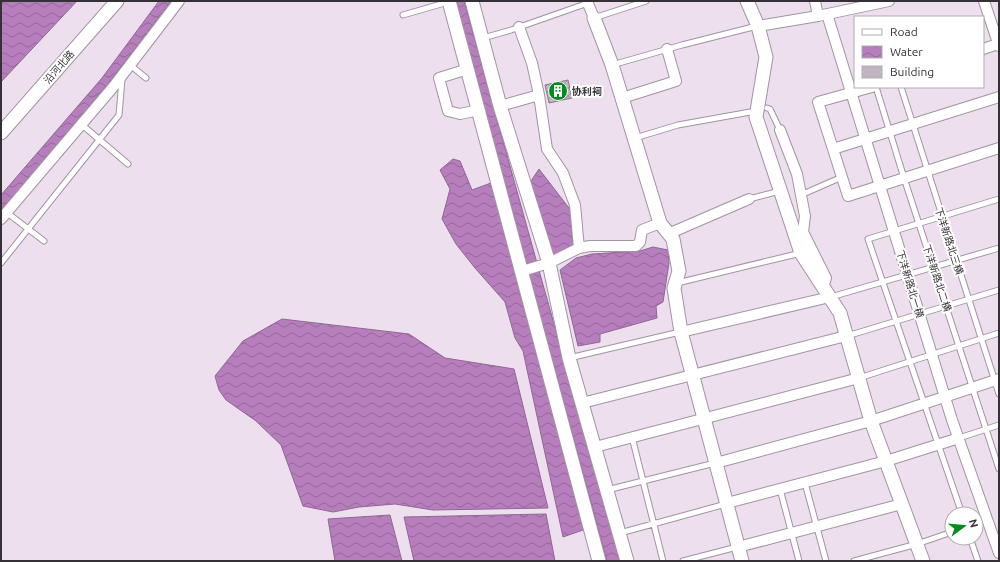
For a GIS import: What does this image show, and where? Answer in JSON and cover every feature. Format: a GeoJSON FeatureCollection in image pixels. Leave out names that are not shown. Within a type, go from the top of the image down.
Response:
{"type":"FeatureCollection","features":[{"type":"Feature","properties":{"kind":"street","name":"沿河北路"},"geometry":{"type":"LineString","coordinates":[[1,133],[118,1]]}},
{"type":"Feature","properties":{"kind":"street"},"geometry":{"type":"LineString","coordinates":[[4,215],[122,76],[179,1]]}},
{"type":"Feature","properties":{"kind":"street"},"geometry":{"type":"LineString","coordinates":[[449,1],[599,561]]}},
{"type":"Feature","properties":{"kind":"street"},"geometry":{"type":"LineString","coordinates":[[472,1],[500,106],[549,263],[569,358],[627,561]]}},
{"type":"Feature","properties":{"kind":"street"},"geometry":{"type":"LineString","coordinates":[[747,1],[758,26],[766,57],[762,109],[756,118],[801,253],[840,313],[871,421],[923,561]]}},
{"type":"Feature","properties":{"kind":"street","name":"下洋新路北一横"},"geometry":{"type":"LineString","coordinates":[[815,1],[822,15],[851,93],[945,397],[999,553]]}},
{"type":"Feature","properties":{"kind":"street"},"geometry":{"type":"LineString","coordinates":[[758,26],[822,15],[888,1]]}},
{"type":"Feature","properties":{"kind":"street"},"geometry":{"type":"LineString","coordinates":[[984,1],[999,45],[984,49]]}},
{"type":"Feature","properties":{"kind":"street"},"geometry":{"type":"LineString","coordinates":[[587,2],[612,65],[660,223],[673,239],[679,271],[674,288],[681,332],[742,561]]}},
{"type":"Feature","properties":{"kind":"street"},"geometry":{"type":"LineString","coordinates":[[519,27],[532,63],[548,149],[563,174],[575,205],[579,248]]}},
{"type":"Feature","properties":{"kind":"street"},"geometry":{"type":"LineString","coordinates":[[622,98],[676,81],[667,49]]}},
{"type":"Feature","properties":{"kind":"street"},"geometry":{"type":"LineString","coordinates":[[468,69],[439,78],[448,111],[460,114],[479,110]]}},
{"type":"Feature","properties":{"kind":"street"},"geometry":{"type":"LineString","coordinates":[[868,88],[818,102],[848,196],[999,148]]}},
{"type":"Feature","properties":{"kind":"street"},"geometry":{"type":"LineString","coordinates":[[500,106],[539,95]]}},
{"type":"Feature","properties":{"kind":"street"},"geometry":{"type":"LineString","coordinates":[[833,149],[999,97]]}},
{"type":"Feature","properties":{"kind":"street"},"geometry":{"type":"LineString","coordinates":[[780,130],[797,174],[805,216],[803,232],[826,278],[826,292]]}},
{"type":"Feature","properties":{"kind":"street"},"geometry":{"type":"LineString","coordinates":[[668,234],[750,199]]}},
{"type":"Feature","properties":{"kind":"street"},"geometry":{"type":"LineString","coordinates":[[522,271],[549,263],[579,248],[590,246],[636,246],[640,242],[642,230],[660,223]]}},
{"type":"Feature","properties":{"kind":"street"},"geometry":{"type":"LineString","coordinates":[[681,332],[826,292]]}},
{"type":"Feature","properties":{"kind":"street"},"geometry":{"type":"LineString","coordinates":[[582,403],[846,336]]}},
{"type":"Feature","properties":{"kind":"street"},"geometry":{"type":"LineString","coordinates":[[594,447],[859,378]]}},
{"type":"Feature","properties":{"kind":"street"},"geometry":{"type":"LineString","coordinates":[[716,463],[871,421],[997,380]]}},
{"type":"Feature","properties":{"kind":"street"},"geometry":{"type":"LineString","coordinates":[[727,503],[886,461],[959,438]]}},
{"type":"Feature","properties":{"kind":"street"},"geometry":{"type":"LineString","coordinates":[[738,547],[902,504]]}},
{"type":"Feature","properties":{"kind":"lane"},"geometry":{"type":"LineString","coordinates":[[403,15],[449,1]]}},
{"type":"Feature","properties":{"kind":"lane"},"geometry":{"type":"LineString","coordinates":[[594,18],[646,1]]}},
{"type":"Feature","properties":{"kind":"lane"},"geometry":{"type":"LineString","coordinates":[[482,38],[519,27],[587,2]]}},
{"type":"Feature","properties":{"kind":"lane"},"geometry":{"type":"LineString","coordinates":[[612,65],[667,49],[758,26]]}},
{"type":"Feature","properties":{"kind":"lane"},"geometry":{"type":"LineString","coordinates":[[130,65],[146,78]]}},
{"type":"Feature","properties":{"kind":"lane"},"geometry":{"type":"LineString","coordinates":[[1,263],[119,115],[122,76]]}},
{"type":"Feature","properties":{"kind":"lane","name":"下洋新路北二横"},"geometry":{"type":"LineString","coordinates":[[876,88],[889,132],[999,469]]}},
{"type":"Feature","properties":{"kind":"lane","name":"下洋新路北三横"},"geometry":{"type":"LineString","coordinates":[[901,88],[980,338],[997,380],[999,394]]}},
{"type":"Feature","properties":{"kind":"lane"},"geometry":{"type":"LineString","coordinates":[[634,139],[678,125],[762,109],[770,109],[780,130]]}},
{"type":"Feature","properties":{"kind":"lane"},"geometry":{"type":"LineString","coordinates":[[81,124],[128,164]]}},
{"type":"Feature","properties":{"kind":"lane"},"geometry":{"type":"LineString","coordinates":[[803,194],[842,177]]}},
{"type":"Feature","properties":{"kind":"lane"},"geometry":{"type":"LineString","coordinates":[[750,199],[780,191]]}},
{"type":"Feature","properties":{"kind":"lane"},"geometry":{"type":"LineString","coordinates":[[959,506],[868,239],[999,198]]}},
{"type":"Feature","properties":{"kind":"lane"},"geometry":{"type":"LineString","coordinates":[[4,215],[44,241]]}},
{"type":"Feature","properties":{"kind":"lane"},"geometry":{"type":"LineString","coordinates":[[826,292],[883,282],[999,248]]}},
{"type":"Feature","properties":{"kind":"lane"},"geometry":{"type":"LineString","coordinates":[[676,283],[801,253]]}},
{"type":"Feature","properties":{"kind":"lane"},"geometry":{"type":"LineString","coordinates":[[846,336],[999,290]]}},
{"type":"Feature","properties":{"kind":"lane"},"geometry":{"type":"LineString","coordinates":[[569,358],[681,332]]}},
{"type":"Feature","properties":{"kind":"lane"},"geometry":{"type":"LineString","coordinates":[[859,378],[999,333]]}},
{"type":"Feature","properties":{"kind":"lane"},"geometry":{"type":"LineString","coordinates":[[959,438],[999,425]]}},
{"type":"Feature","properties":{"kind":"lane"},"geometry":{"type":"LineString","coordinates":[[632,437],[663,561]]}},
{"type":"Feature","properties":{"kind":"lane"},"geometry":{"type":"LineString","coordinates":[[607,490],[716,463]]}},
{"type":"Feature","properties":{"kind":"lane"},"geometry":{"type":"LineString","coordinates":[[805,483],[826,561]]}},
{"type":"Feature","properties":{"kind":"lane"},"geometry":{"type":"LineString","coordinates":[[780,489],[799,561]]}},
{"type":"Feature","properties":{"kind":"lane"},"geometry":{"type":"LineString","coordinates":[[620,533],[727,503]]}},
{"type":"Feature","properties":{"kind":"lane"},"geometry":{"type":"LineString","coordinates":[[854,561],[917,544],[944,535]]}},
{"type":"Feature","properties":{"kind":"lane"},"geometry":{"type":"LineString","coordinates":[[973,546],[978,561]]}},
{"type":"Feature","properties":{"kind":"lane"},"geometry":{"type":"LineString","coordinates":[[683,561],[738,547]]}},
{"type":"Feature","properties":{"kind":"water"},"geometry":{"type":"Polygon","coordinates":[[[1,1],[77,1],[1,82],[1,1]]]}},
{"type":"Feature","properties":{"kind":"water"},"geometry":{"type":"Polygon","coordinates":[[[159,1],[171,1],[114,76],[1,215],[1,195],[102,78],[159,1]]]}},
{"type":"Feature","properties":{"kind":"water"},"geometry":{"type":"Polygon","coordinates":[[[454,1],[464,1],[620,561],[607,561],[454,1]]]}},
{"type":"Feature","properties":{"kind":"water"},"geometry":{"type":"Polygon","coordinates":[[[453,159],[460,161],[472,190],[491,183],[527,307],[586,529],[563,537],[523,351],[515,338],[505,302],[456,244],[442,219],[450,189],[440,170],[453,159]]]}},
{"type":"Feature","properties":{"kind":"water"},"geometry":{"type":"Polygon","coordinates":[[[539,169],[572,212],[574,246],[554,257],[527,187],[539,169]]]}},
{"type":"Feature","properties":{"kind":"water"},"geometry":{"type":"Polygon","coordinates":[[[653,247],[668,250],[669,263],[663,302],[656,306],[657,318],[600,334],[600,342],[578,346],[560,270],[576,258],[592,254],[640,251],[653,247]]]}},
{"type":"Feature","properties":{"kind":"water"},"geometry":{"type":"Polygon","coordinates":[[[282,319],[409,334],[445,358],[514,369],[548,508],[433,510],[395,504],[359,507],[333,512],[303,506],[281,445],[256,421],[226,400],[219,390],[215,376],[243,341],[282,319]]]}},
{"type":"Feature","properties":{"kind":"water"},"geometry":{"type":"Polygon","coordinates":[[[546,514],[555,561],[414,561],[404,517],[546,514]]]}},
{"type":"Feature","properties":{"kind":"water"},"geometry":{"type":"Polygon","coordinates":[[[390,515],[402,561],[335,561],[328,519],[390,515]]]}},
{"type":"Feature","properties":{"kind":"building","name":"协利祠"},"geometry":{"type":"Polygon","coordinates":[[[568,80],[572,98],[549,103],[545,85],[568,80]]]}},
{"type":"Feature","properties":{"kind":"place","name":"协利祠"},"geometry":{"type":"Point","coordinates":[558,91]}}]}
